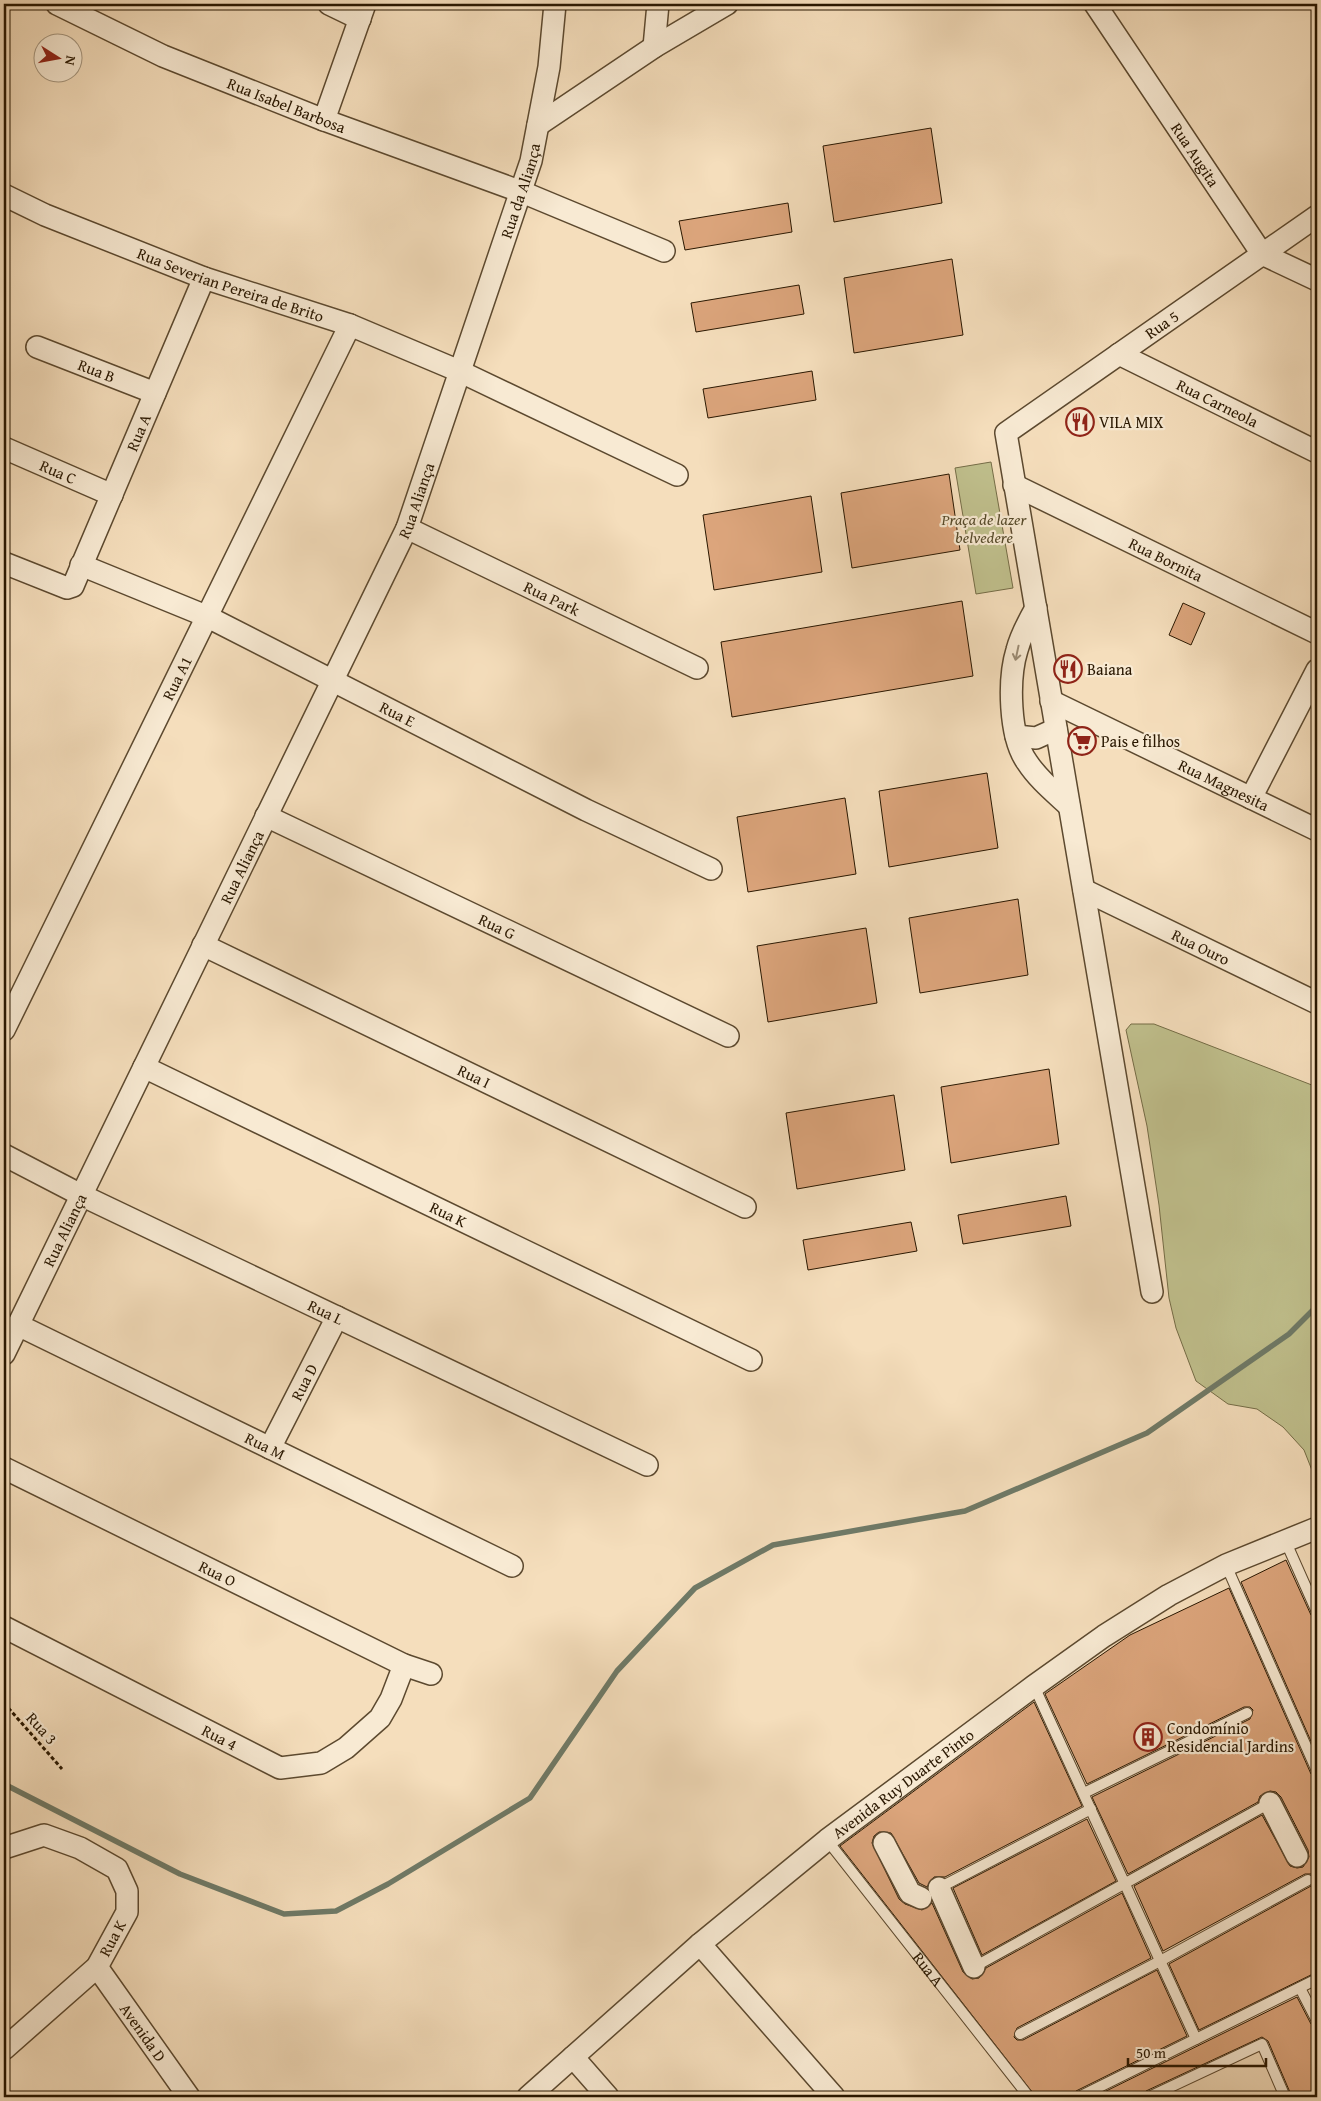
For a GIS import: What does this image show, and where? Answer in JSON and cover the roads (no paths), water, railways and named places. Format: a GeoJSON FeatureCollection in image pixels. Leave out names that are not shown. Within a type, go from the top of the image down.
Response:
{"type":"FeatureCollection","features":[{"type":"Feature","properties":{"kind":"street","name":"Rua Isabel Barbosa"},"geometry":{"type":"LineString","coordinates":[[57,4],[163,56],[324,120],[522,192],[664,250]]}},
{"type":"Feature","properties":{"kind":"street"},"geometry":{"type":"LineString","coordinates":[[324,120],[363,11],[329,4]]}},
{"type":"Feature","properties":{"kind":"street","name":"Rua da Aliança"},"geometry":{"type":"LineString","coordinates":[[459,371],[522,192],[531,161],[549,67],[555,4]]}},
{"type":"Feature","properties":{"kind":"street"},"geometry":{"type":"LineString","coordinates":[[654,47],[658,4]]}},
{"type":"Feature","properties":{"kind":"street"},"geometry":{"type":"LineString","coordinates":[[538,124],[654,47],[726,4]]}},
{"type":"Feature","properties":{"kind":"street","name":"Rua Augita"},"geometry":{"type":"LineString","coordinates":[[1096,4],[1262,254]]}},
{"type":"Feature","properties":{"kind":"street","name":"Rua Severian Pereira de Brito"},"geometry":{"type":"LineString","coordinates":[[4,195],[45,215],[204,278],[350,325],[459,371],[677,475]]}},
{"type":"Feature","properties":{"kind":"street","name":"Rua 5"},"geometry":{"type":"LineString","coordinates":[[1014,485],[1006,433],[1317,216]]}},
{"type":"Feature","properties":{"kind":"street"},"geometry":{"type":"LineString","coordinates":[[1262,254],[1317,280]]}},
{"type":"Feature","properties":{"kind":"street","name":"Rua A"},"geometry":{"type":"LineString","coordinates":[[4,562],[67,588],[73,586],[204,278]]}},
{"type":"Feature","properties":{"kind":"street","name":"Rua A1"},"geometry":{"type":"LineString","coordinates":[[4,1030],[350,325]]}},
{"type":"Feature","properties":{"kind":"street","name":"Rua B"},"geometry":{"type":"LineString","coordinates":[[37,347],[155,393]]}},
{"type":"Feature","properties":{"kind":"street","name":"Rua Carneola"},"geometry":{"type":"LineString","coordinates":[[1119,354],[1317,452]]}},
{"type":"Feature","properties":{"kind":"street","name":"Rua Aliança"},"geometry":{"type":"LineString","coordinates":[[4,1354],[406,528],[459,371]]}},
{"type":"Feature","properties":{"kind":"street","name":"Rua C"},"geometry":{"type":"LineString","coordinates":[[4,448],[112,495]]}},
{"type":"Feature","properties":{"kind":"street"},"geometry":{"type":"LineString","coordinates":[[1014,485],[1152,1292]]}},
{"type":"Feature","properties":{"kind":"street","name":"Rua Bornita"},"geometry":{"type":"LineString","coordinates":[[1014,485],[1317,633]]}},
{"type":"Feature","properties":{"kind":"street","name":"Rua Park"},"geometry":{"type":"LineString","coordinates":[[406,528],[697,668]]}},
{"type":"Feature","properties":{"kind":"street","name":"Rua E"},"geometry":{"type":"LineString","coordinates":[[81,565],[206,616],[586,810],[711,869]]}},
{"type":"Feature","properties":{"kind":"street"},"geometry":{"type":"LineString","coordinates":[[1036,608],[1024,630],[1016,652],[1011,698],[1016,736],[1025,761],[1045,785],[1069,806]]}},
{"type":"Feature","properties":{"kind":"street"},"geometry":{"type":"LineString","coordinates":[[1251,798],[1317,670]]}},
{"type":"Feature","properties":{"kind":"street"},"geometry":{"type":"LineString","coordinates":[[1011,698],[1031,690],[1050,695]]}},
{"type":"Feature","properties":{"kind":"street","name":"Rua Magnesita"},"geometry":{"type":"LineString","coordinates":[[1050,695],[1317,830]]}},
{"type":"Feature","properties":{"kind":"street"},"geometry":{"type":"LineString","coordinates":[[1016,736],[1036,738],[1056,729]]}},
{"type":"Feature","properties":{"kind":"street","name":"Rua G"},"geometry":{"type":"LineString","coordinates":[[266,816],[728,1036]]}},
{"type":"Feature","properties":{"kind":"street","name":"Rua Ouro"},"geometry":{"type":"LineString","coordinates":[[1084,890],[1317,1003]]}},
{"type":"Feature","properties":{"kind":"street","name":"Rua I"},"geometry":{"type":"LineString","coordinates":[[203,945],[745,1207]]}},
{"type":"Feature","properties":{"kind":"street","name":"Rua K"},"geometry":{"type":"LineString","coordinates":[[144,1067],[751,1360]]}},
{"type":"Feature","properties":{"kind":"street","name":"Rua L"},"geometry":{"type":"LineString","coordinates":[[4,1155],[81,1195],[647,1465]]}},
{"type":"Feature","properties":{"kind":"street","name":"Rua D"},"geometry":{"type":"LineString","coordinates":[[270,1448],[337,1317]]}},
{"type":"Feature","properties":{"kind":"street","name":"Rua M"},"geometry":{"type":"LineString","coordinates":[[18,1325],[512,1566]]}},
{"type":"Feature","properties":{"kind":"street","name":"Rua O"},"geometry":{"type":"LineString","coordinates":[[4,1468],[404,1665],[431,1674]]}},
{"type":"Feature","properties":{"kind":"street","name":"Avenida Ruy Duarte Pinto"},"geometry":{"type":"LineString","coordinates":[[528,2097],[700,1944],[827,1840],[1034,1686],[1112,1631],[1169,1595],[1226,1566],[1317,1528]]}},
{"type":"Feature","properties":{"kind":"street","name":"Rua 4"},"geometry":{"type":"LineString","coordinates":[[4,1627],[280,1768],[321,1764],[346,1748],[380,1718],[391,1699],[404,1665]]}},
{"type":"Feature","properties":{"kind":"street"},"geometry":{"type":"LineString","coordinates":[[1270,1803],[1297,1856]]}},
{"type":"Feature","properties":{"kind":"street","name":"Rua K"},"geometry":{"type":"LineString","coordinates":[[4,1848],[44,1835],[80,1848],[117,1869],[126,1891],[127,1912],[97,1967],[4,2048]]}},
{"type":"Feature","properties":{"kind":"street"},"geometry":{"type":"LineString","coordinates":[[884,1843],[910,1893],[930,1893],[974,1967]]}},
{"type":"Feature","properties":{"kind":"street"},"geometry":{"type":"LineString","coordinates":[[700,1944],[834,2097]]}},
{"type":"Feature","properties":{"kind":"street","name":"Avenida D"},"geometry":{"type":"LineString","coordinates":[[97,1967],[188,2097]]}},
{"type":"Feature","properties":{"kind":"street"},"geometry":{"type":"LineString","coordinates":[[573,2057],[608,2097]]}},
{"type":"Feature","properties":{"kind":"lane"},"geometry":{"type":"LineString","coordinates":[[1285,1540],[1317,1612]]}},
{"type":"Feature","properties":{"kind":"lane"},"geometry":{"type":"LineString","coordinates":[[1226,1566],[1317,1771]]}},
{"type":"Feature","properties":{"kind":"lane"},"geometry":{"type":"LineString","coordinates":[[1034,1686],[1162,1960],[1196,2039]]}},
{"type":"Feature","properties":{"kind":"lane"},"geometry":{"type":"LineString","coordinates":[[1084,1793],[1247,1713]]}},
{"type":"Feature","properties":{"kind":"lane"},"geometry":{"type":"LineString","coordinates":[[974,1967],[1127,1884],[1270,1803]]}},
{"type":"Feature","properties":{"kind":"lane"},"geometry":{"type":"LineString","coordinates":[[930,1893],[1091,1809]]}},
{"type":"Feature","properties":{"kind":"lane","name":"Rua A"},"geometry":{"type":"LineString","coordinates":[[827,1840],[1029,2097]]}},
{"type":"Feature","properties":{"kind":"lane"},"geometry":{"type":"LineString","coordinates":[[1020,2034],[1162,1960],[1308,1880]]}},
{"type":"Feature","properties":{"kind":"lane"},"geometry":{"type":"LineString","coordinates":[[1079,2097],[1317,1979]]}},
{"type":"Feature","properties":{"kind":"lane"},"geometry":{"type":"LineString","coordinates":[[1300,1988],[1317,2021]]}},
{"type":"Feature","properties":{"kind":"lane"},"geometry":{"type":"LineString","coordinates":[[1149,2097],[1262,2044],[1285,2097]]}},
{"type":"Feature","properties":{"kind":"waterway"},"geometry":{"type":"LineString","coordinates":[[4,1784],[180,1874],[284,1914],[336,1911],[388,1884],[530,1798],[617,1671],[695,1588],[773,1545],[965,1511],[1147,1433],[1289,1334],[1317,1306]]}},
{"type":"Feature","properties":{"kind":"place","name":"VILA MIX"},"geometry":{"type":"Point","coordinates":[1080,422]}},
{"type":"Feature","properties":{"kind":"place","name":"Baiana"},"geometry":{"type":"Point","coordinates":[1068,669]}},
{"type":"Feature","properties":{"kind":"place","name":"Pais e filhos"},"geometry":{"type":"Point","coordinates":[1082,741]}},
{"type":"Feature","properties":{"kind":"place","name":"Condomínio Residencial Jardins"},"geometry":{"type":"Point","coordinates":[1148,1737]}},
{"type":"Feature","properties":{"kind":"park label","name":"Praça de lazer belvedere"},"geometry":{"type":"Point","coordinates":[984,528]}}]}
